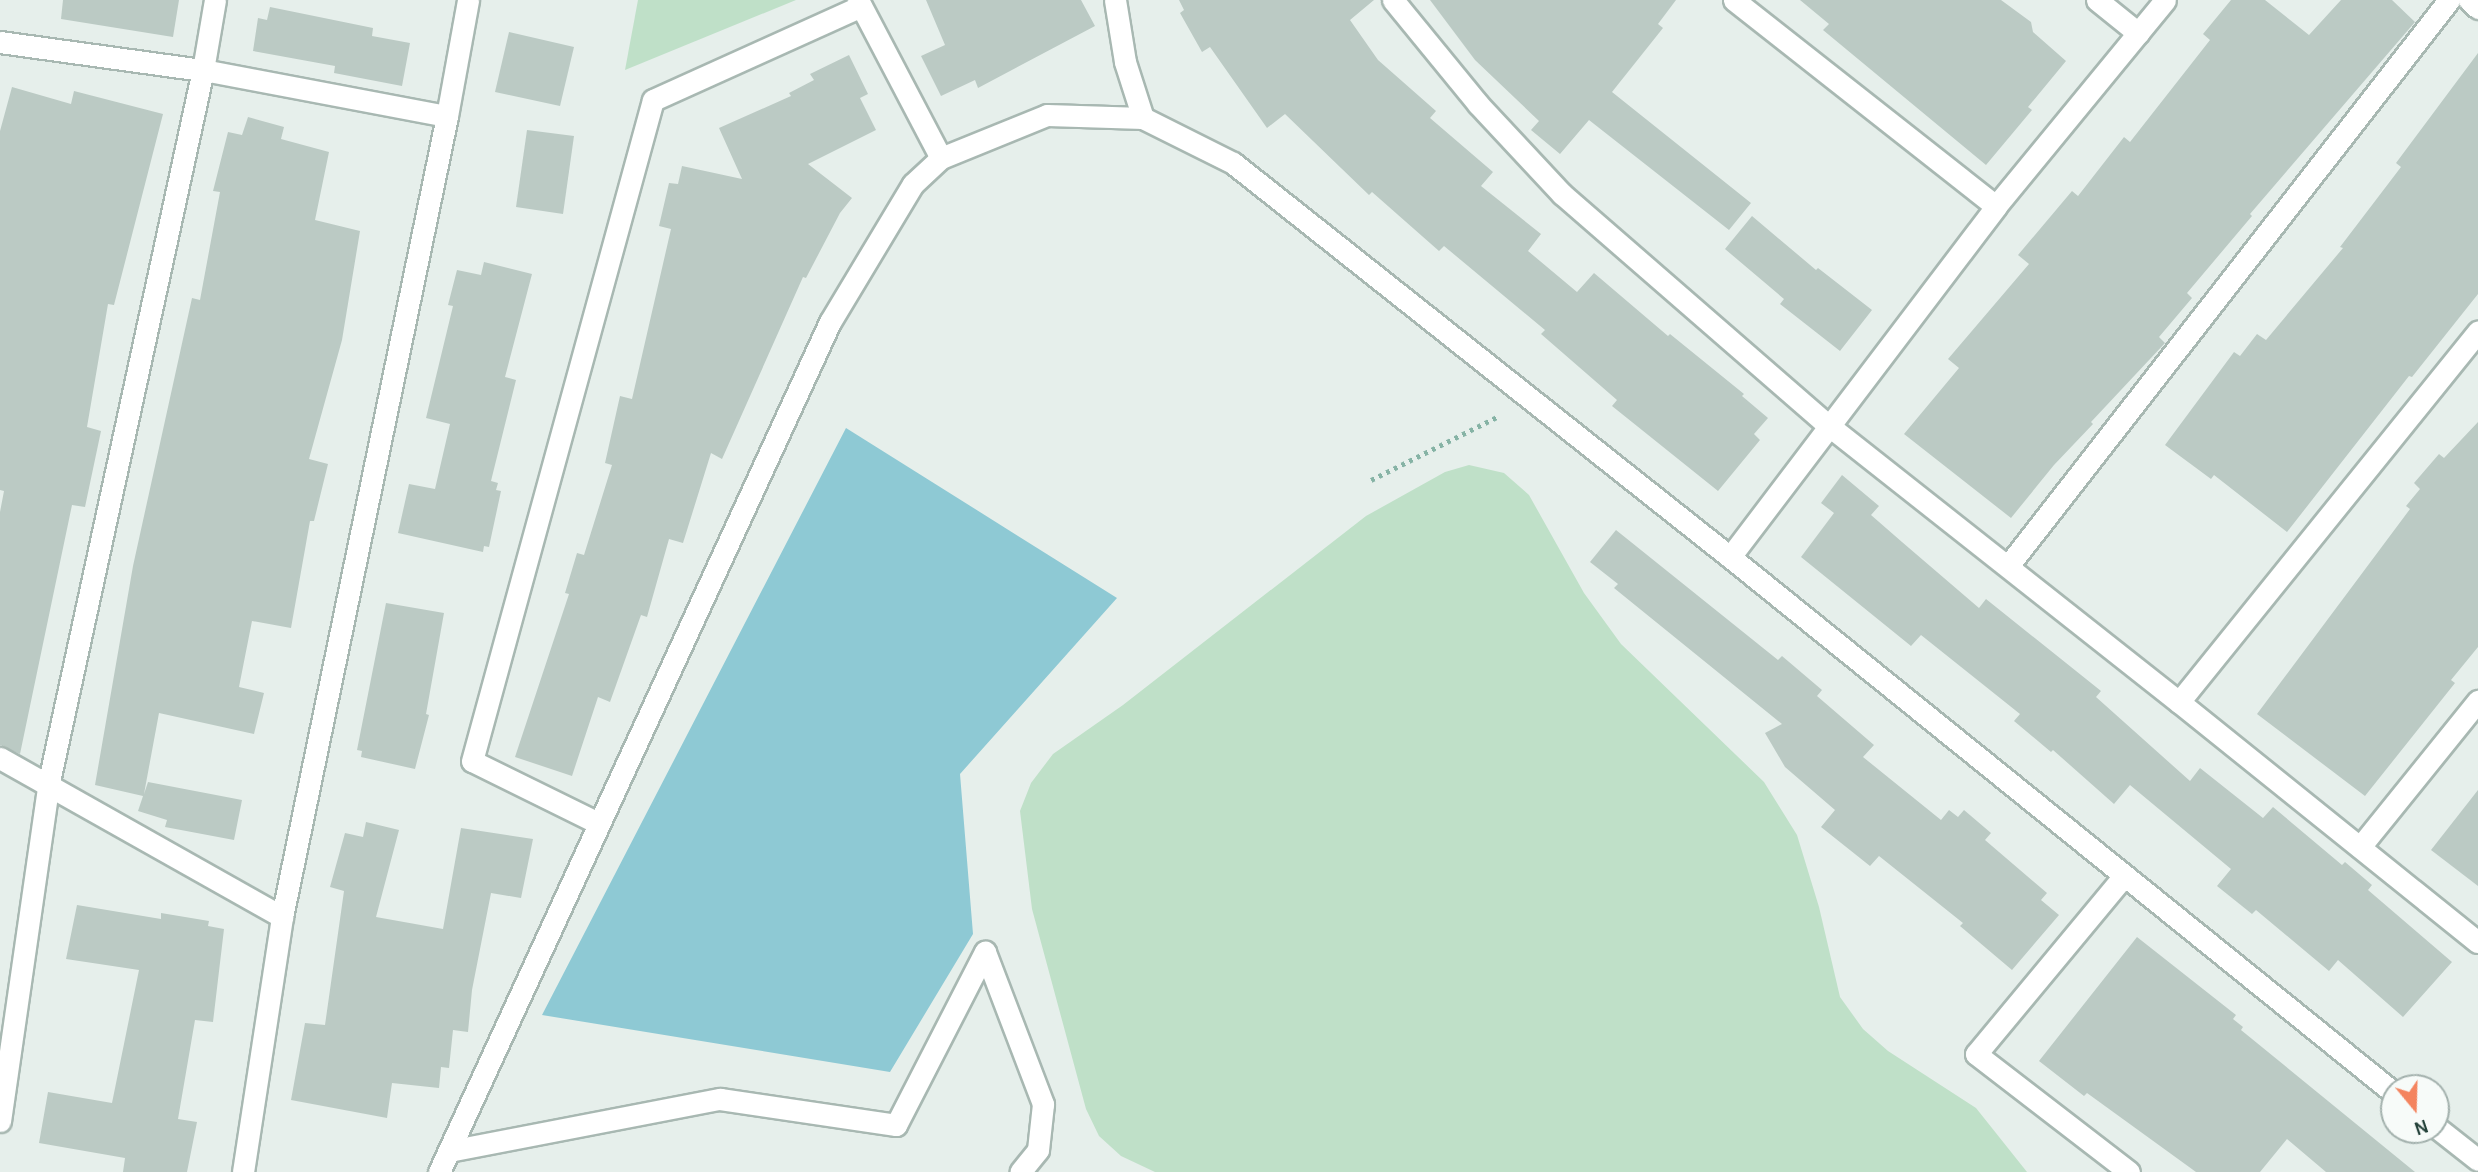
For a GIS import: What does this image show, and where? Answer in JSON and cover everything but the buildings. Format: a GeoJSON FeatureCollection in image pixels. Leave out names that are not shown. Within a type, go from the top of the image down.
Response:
{"type":"FeatureCollection","features":[{"type":"Feature","properties":{"kind":"street"},"geometry":{"type":"LineString","coordinates":[[0,1121],[3,1078],[48,786],[203,70],[215,0]]}},
{"type":"Feature","properties":{"kind":"street"},"geometry":{"type":"LineString","coordinates":[[243,1172],[282,917],[447,116],[468,0]]}},
{"type":"Feature","properties":{"kind":"street"},"geometry":{"type":"LineString","coordinates":[[1115,0],[1125,62],[1143,118]]}},
{"type":"Feature","properties":{"kind":"street"},"geometry":{"type":"LineString","coordinates":[[1393,0],[1478,104],[1562,194],[1828,425],[2478,942]]}},
{"type":"Feature","properties":{"kind":"street"},"geometry":{"type":"LineString","coordinates":[[1734,0],[1996,206]]}},
{"type":"Feature","properties":{"kind":"street"},"geometry":{"type":"LineString","coordinates":[[2097,0],[2138,33]]}},
{"type":"Feature","properties":{"kind":"street"},"geometry":{"type":"LineString","coordinates":[[1730,556],[1996,206],[2165,0]]}},
{"type":"Feature","properties":{"kind":"street"},"geometry":{"type":"LineString","coordinates":[[2008,566],[2449,0]]}},
{"type":"Feature","properties":{"kind":"street"},"geometry":{"type":"LineString","coordinates":[[2469,0],[2478,8]]}},
{"type":"Feature","properties":{"kind":"street"},"geometry":{"type":"LineString","coordinates":[[598,823],[472,761],[653,100],[860,3],[941,158]]}},
{"type":"Feature","properties":{"kind":"street"},"geometry":{"type":"LineString","coordinates":[[0,42],[203,70],[447,116]]}},
{"type":"Feature","properties":{"kind":"street"},"geometry":{"type":"LineString","coordinates":[[439,1172],[830,322],[913,184],[941,158],[1047,115],[1143,118],[1233,163],[1730,556],[2123,877],[2380,1082]]}},
{"type":"Feature","properties":{"kind":"street"},"geometry":{"type":"LineString","coordinates":[[2179,702],[2478,332]]}},
{"type":"Feature","properties":{"kind":"street"},"geometry":{"type":"LineString","coordinates":[[2360,847],[2478,701]]}},
{"type":"Feature","properties":{"kind":"street"},"geometry":{"type":"LineString","coordinates":[[0,758],[282,917]]}},
{"type":"Feature","properties":{"kind":"street"},"geometry":{"type":"LineString","coordinates":[[2123,877],[1976,1054],[2129,1172]]}},
{"type":"Feature","properties":{"kind":"street"},"geometry":{"type":"LineString","coordinates":[[449,1152],[720,1099],[896,1125],[985,952],[1043,1104],[1038,1150],[1020,1172]]}},
{"type":"Feature","properties":{"kind":"street"},"geometry":{"type":"LineString","coordinates":[[2450,1138],[2478,1160]]}},
{"type":"Feature","properties":{"kind":"path"},"geometry":{"type":"LineString","coordinates":[[1371,480],[1533,400]]}},
{"type":"Feature","properties":{"kind":"green space"},"geometry":{"type":"Polygon","coordinates":[[[638,0],[796,0],[625,70],[638,0]]]}},
{"type":"Feature","properties":{"kind":"green space"},"geometry":{"type":"Polygon","coordinates":[[[1469,465],[1504,473],[1529,495],[1584,593],[1621,644],[1764,782],[1797,835],[1819,907],[1840,997],[1863,1029],[1888,1051],[1976,1108],[2027,1172],[1155,1172],[1121,1156],[1099,1136],[1086,1109],[1032,909],[1020,811],[1031,783],[1053,754],[1123,705],[1366,516],[1445,472],[1469,465]]]}},
{"type":"Feature","properties":{"kind":"water"},"geometry":{"type":"Polygon","coordinates":[[[846,428],[1117,598],[960,774],[973,934],[890,1072],[542,1015],[846,428]]]}}]}
